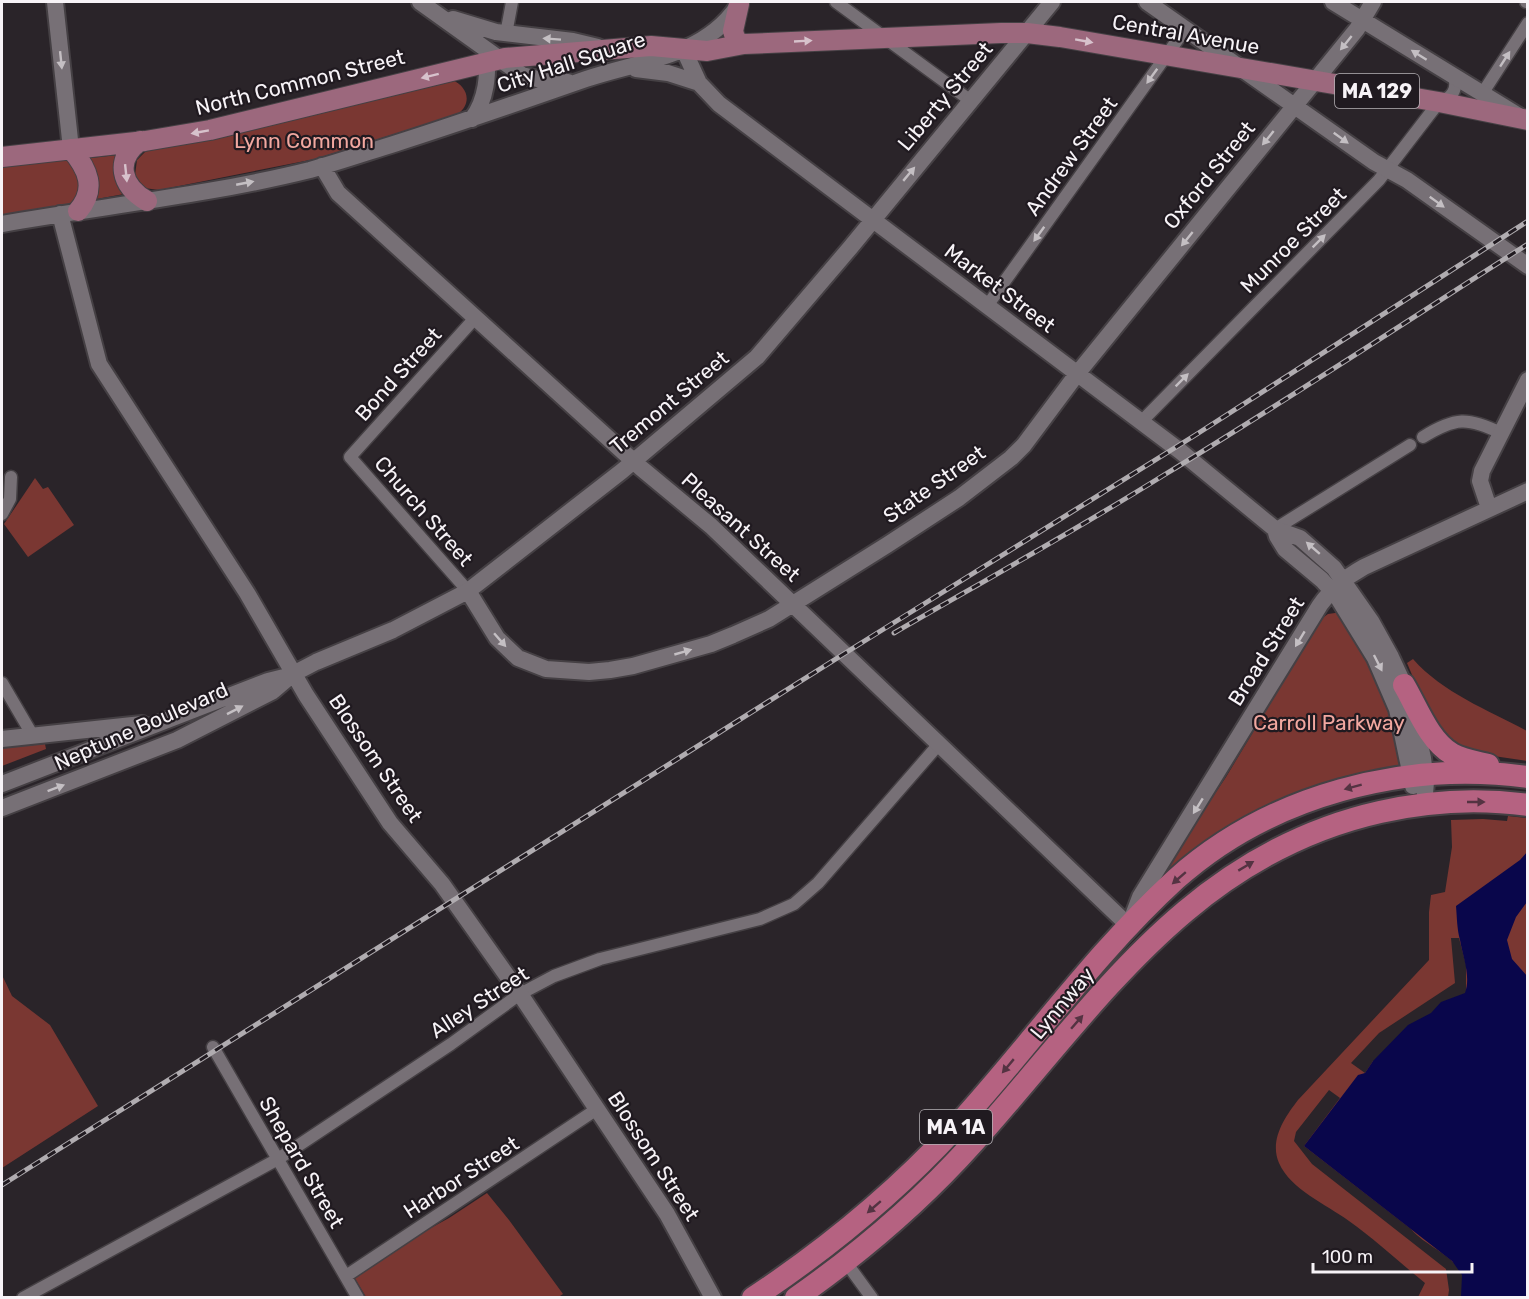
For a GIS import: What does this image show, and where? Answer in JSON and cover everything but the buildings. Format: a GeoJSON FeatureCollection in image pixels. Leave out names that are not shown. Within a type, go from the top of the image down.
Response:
{"type":"FeatureCollection","features":[{"type":"Feature","properties":{"kind":"highway"},"geometry":{"type":"LineString","coordinates":[[1404,685],[1433,735],[1447,750],[1463,758],[1527,776]]}},
{"type":"Feature","properties":{"kind":"highway","name":"Lynnway"},"geometry":{"type":"LineString","coordinates":[[753,1298],[851,1226],[927,1157],[982,1097],[1129,926],[1163,891],[1225,843],[1258,824],[1295,807],[1417,767],[1527,776]]}},
{"type":"Feature","properties":{"kind":"highway","name":"Lynnway"},"geometry":{"type":"LineString","coordinates":[[796,1298],[908,1209],[956,1161],[1120,973],[1162,931],[1198,900],[1251,863],[1310,833],[1359,817],[1424,805],[1481,802],[1527,805]]}},
{"type":"Feature","properties":{"kind":"main road"},"geometry":{"type":"LineString","coordinates":[[55,2],[71,149],[86,169],[90,180],[87,197],[69,213]]}},
{"type":"Feature","properties":{"kind":"main road","name":"Liberty Street"},"geometry":{"type":"LineString","coordinates":[[872,220],[1052,2]]}},
{"type":"Feature","properties":{"kind":"main road","name":"MA 129"},"geometry":{"type":"LineString","coordinates":[[1147,2],[1374,162],[1407,180],[1527,266]]}},
{"type":"Feature","properties":{"kind":"main road"},"geometry":{"type":"LineString","coordinates":[[1333,2],[1525,119]]}},
{"type":"Feature","properties":{"kind":"main road","name":"Oxford Street"},"geometry":{"type":"LineString","coordinates":[[1077,374],[1315,81],[1363,20],[1373,2]]}},
{"type":"Feature","properties":{"kind":"main road"},"geometry":{"type":"LineString","coordinates":[[740,3],[733,33],[736,41],[744,44]]}},
{"type":"Feature","properties":{"kind":"main road","name":"City Hall Square"},"geometry":{"type":"LineString","coordinates":[[2,225],[147,201],[276,177],[321,166],[472,119],[614,70],[665,57],[714,33],[740,3]]}},
{"type":"Feature","properties":{"kind":"main road"},"geometry":{"type":"LineString","coordinates":[[426,6],[458,21],[486,30],[573,41],[609,50]]}},
{"type":"Feature","properties":{"kind":"main road"},"geometry":{"type":"LineString","coordinates":[[426,6],[491,57],[532,79],[557,82],[585,80]]}},
{"type":"Feature","properties":{"kind":"main road"},"geometry":{"type":"LineString","coordinates":[[472,119],[484,95],[491,57],[486,30]]}},
{"type":"Feature","properties":{"kind":"main road","name":"Central Avenue"},"geometry":{"type":"LineString","coordinates":[[744,44],[1026,33],[1439,102]]}},
{"type":"Feature","properties":{"kind":"main road","name":"City Hall Square"},"geometry":{"type":"LineString","coordinates":[[609,50],[651,46],[707,51],[744,44]]}},
{"type":"Feature","properties":{"kind":"main road","name":"Market Street"},"geometry":{"type":"LineString","coordinates":[[683,48],[699,83],[719,104],[1188,457],[1275,529],[1300,538],[1330,564],[1338,585],[1354,609]]}},
{"type":"Feature","properties":{"kind":"main road","name":"North Common Street"},"geometry":{"type":"LineString","coordinates":[[2,157],[140,141],[230,126],[491,57],[609,50]]}},
{"type":"Feature","properties":{"kind":"main road","name":"Market Street"},"geometry":{"type":"LineString","coordinates":[[614,70],[653,70],[699,83]]}},
{"type":"Feature","properties":{"kind":"main road","name":"MA 129"},"geometry":{"type":"LineString","coordinates":[[1439,102],[1525,119]]}},
{"type":"Feature","properties":{"kind":"main road"},"geometry":{"type":"LineString","coordinates":[[140,141],[129,153],[124,172],[132,190],[147,201]]}},
{"type":"Feature","properties":{"kind":"main road","name":"Pleasant Street"},"geometry":{"type":"LineString","coordinates":[[321,166],[338,193],[634,461],[711,526],[1129,926]]}},
{"type":"Feature","properties":{"kind":"main road","name":"Blossom Street"},"geometry":{"type":"LineString","coordinates":[[69,213],[94,352],[99,364],[247,594],[293,674],[390,823],[442,884],[520,994],[667,1214],[713,1298]]}},
{"type":"Feature","properties":{"kind":"main road","name":"Tremont Street"},"geometry":{"type":"LineString","coordinates":[[468,591],[634,461],[757,357],[872,220]]}},
{"type":"Feature","properties":{"kind":"main road","name":"State Street"},"geometry":{"type":"LineString","coordinates":[[468,591],[497,638],[518,658],[546,669],[589,672],[633,666],[711,644],[769,619],[979,484],[1024,445],[1077,374]]}},
{"type":"Feature","properties":{"kind":"main road"},"geometry":{"type":"LineString","coordinates":[[1489,508],[1480,479],[1527,380]]}},
{"type":"Feature","properties":{"kind":"main road","name":"Broad Street"},"geometry":{"type":"LineString","coordinates":[[1129,926],[1140,897],[1320,605],[1338,585],[1364,567],[1527,491]]}},
{"type":"Feature","properties":{"kind":"main road","name":"Neptune Boulevard"},"geometry":{"type":"LineString","coordinates":[[2,784],[268,681],[293,674],[393,630],[468,591]]}},
{"type":"Feature","properties":{"kind":"main road"},"geometry":{"type":"LineString","coordinates":[[1354,609],[1383,642],[1404,685],[1413,714],[1417,767],[1424,805]]}},
{"type":"Feature","properties":{"kind":"main road"},"geometry":{"type":"LineString","coordinates":[[1354,609],[1388,686],[1417,767]]}},
{"type":"Feature","properties":{"kind":"main road","name":"Neptune Boulevard"},"geometry":{"type":"LineString","coordinates":[[2,808],[177,740],[273,691],[293,674]]}},
{"type":"Feature","properties":{"kind":"main road"},"geometry":{"type":"LineString","coordinates":[[2,739],[167,720]]}},
{"type":"Feature","properties":{"kind":"street"},"geometry":{"type":"LineString","coordinates":[[506,34],[512,2]]}},
{"type":"Feature","properties":{"kind":"street"},"geometry":{"type":"LineString","coordinates":[[836,2],[971,100]]}},
{"type":"Feature","properties":{"kind":"street"},"geometry":{"type":"LineString","coordinates":[[1482,94],[1527,23]]}},
{"type":"Feature","properties":{"kind":"street","name":"Andrew Street"},"geometry":{"type":"LineString","coordinates":[[987,306],[1186,28]]}},
{"type":"Feature","properties":{"kind":"street","name":"Munroe Street"},"geometry":{"type":"LineString","coordinates":[[1141,422],[1388,170],[1439,102],[1453,94],[1456,86],[1454,76]]}},
{"type":"Feature","properties":{"kind":"street","name":"Bond Street"},"geometry":{"type":"LineString","coordinates":[[350,457],[475,318]]}},
{"type":"Feature","properties":{"kind":"street"},"geometry":{"type":"LineString","coordinates":[[1423,437],[1449,423],[1466,420],[1485,425],[1501,433]]}},
{"type":"Feature","properties":{"kind":"street"},"geometry":{"type":"LineString","coordinates":[[1275,529],[1410,445]]}},
{"type":"Feature","properties":{"kind":"street","name":"Church Street"},"geometry":{"type":"LineString","coordinates":[[350,457],[468,591]]}},
{"type":"Feature","properties":{"kind":"street"},"geometry":{"type":"LineString","coordinates":[[2,514],[10,499],[11,477]]}},
{"type":"Feature","properties":{"kind":"street"},"geometry":{"type":"LineString","coordinates":[[2,683],[33,736]]}},
{"type":"Feature","properties":{"kind":"street","name":"Alley Street"},"geometry":{"type":"LineString","coordinates":[[23,1298],[278,1159],[451,1044],[520,994],[554,976],[600,959],[760,919],[794,904],[818,883],[939,744]]}},
{"type":"Feature","properties":{"kind":"street","name":"Shepard Street"},"geometry":{"type":"LineString","coordinates":[[213,1047],[358,1298]]}},
{"type":"Feature","properties":{"kind":"street","name":"Harbor Street"},"geometry":{"type":"LineString","coordinates":[[346,1276],[597,1109]]}},
{"type":"Feature","properties":{"kind":"street"},"geometry":{"type":"LineString","coordinates":[[845,1261],[872,1298]]}},
{"type":"Feature","properties":{"kind":"green space","name":"Lynn Common"},"geometry":{"type":"Polygon","coordinates":[[[452,80],[464,90],[467,100],[458,114],[315,159],[159,190],[144,188],[135,175],[137,160],[146,151],[236,134],[452,80]]]}},
{"type":"Feature","properties":{"kind":"green space"},"geometry":{"type":"Polygon","coordinates":[[[117,155],[124,194],[97,199],[98,177],[90,158],[117,155]]]}},
{"type":"Feature","properties":{"kind":"green space"},"geometry":{"type":"Polygon","coordinates":[[[68,159],[83,188],[70,205],[2,217],[2,164],[68,159]]]}},
{"type":"Feature","properties":{"kind":"green space"},"geometry":{"type":"Polygon","coordinates":[[[35,478],[43,489],[48,487],[74,525],[28,557],[4,524],[35,478]]]}},
{"type":"Feature","properties":{"kind":"green space","name":"Carroll Parkway"},"geometry":{"type":"Polygon","coordinates":[[[1338,613],[1353,633],[1386,698],[1401,761],[1400,766],[1368,775],[1146,897],[1226,777],[1321,619],[1328,614],[1338,613]]]}},
{"type":"Feature","properties":{"kind":"green space","name":"Carroll Parkway"},"geometry":{"type":"Polygon","coordinates":[[[1413,659],[1438,682],[1452,691],[1527,731],[1527,761],[1466,752],[1435,729],[1407,663],[1413,659]]]}},
{"type":"Feature","properties":{"kind":"green space"},"geometry":{"type":"Polygon","coordinates":[[[45,744],[46,749],[2,766],[2,748],[45,744]]]}},
{"type":"Feature","properties":{"kind":"green space"},"geometry":{"type":"Polygon","coordinates":[[[1508,816],[1527,818],[1527,1006],[1466,991],[1466,965],[1459,938],[1451,938],[1455,983],[1379,1033],[1351,1063],[1365,1073],[1373,1061],[1400,1093],[1462,1275],[1446,1256],[1304,1146],[1340,1098],[1329,1090],[1296,1132],[1294,1141],[1312,1164],[1446,1269],[1448,1297],[1418,1297],[1425,1283],[1359,1228],[1300,1189],[1292,1181],[1279,1163],[1276,1154],[1277,1137],[1284,1121],[1298,1100],[1429,960],[1431,895],[1445,892],[1452,847],[1451,820],[1507,821],[1508,816]]]}},
{"type":"Feature","properties":{"kind":"green space"},"geometry":{"type":"Polygon","coordinates":[[[2,975],[12,996],[50,1025],[98,1106],[2,1168],[2,975]]]}},
{"type":"Feature","properties":{"kind":"green space"},"geometry":{"type":"Polygon","coordinates":[[[487,1193],[563,1294],[557,1298],[366,1297],[351,1272],[449,1218],[487,1193]]]}},
{"type":"Feature","properties":{"kind":"shaded area"},"geometry":{"type":"Polygon","coordinates":[[[1527,852],[1527,902],[1516,917],[1507,940],[1512,959],[1527,976],[1527,1297],[1461,1297],[1462,1275],[1452,1261],[1304,1146],[1358,1075],[1365,1073],[1373,1061],[1408,1025],[1431,1013],[1441,1002],[1465,993],[1467,974],[1458,932],[1456,906],[1520,860],[1527,852]]]}},
{"type":"Feature","properties":{"kind":"railway"},"geometry":{"type":"LineString","coordinates":[[2,1185],[1197,434],[1528,221]]}},
{"type":"Feature","properties":{"kind":"railway"},"geometry":{"type":"LineString","coordinates":[[894,633],[1210,447],[1528,244]]}}]}
